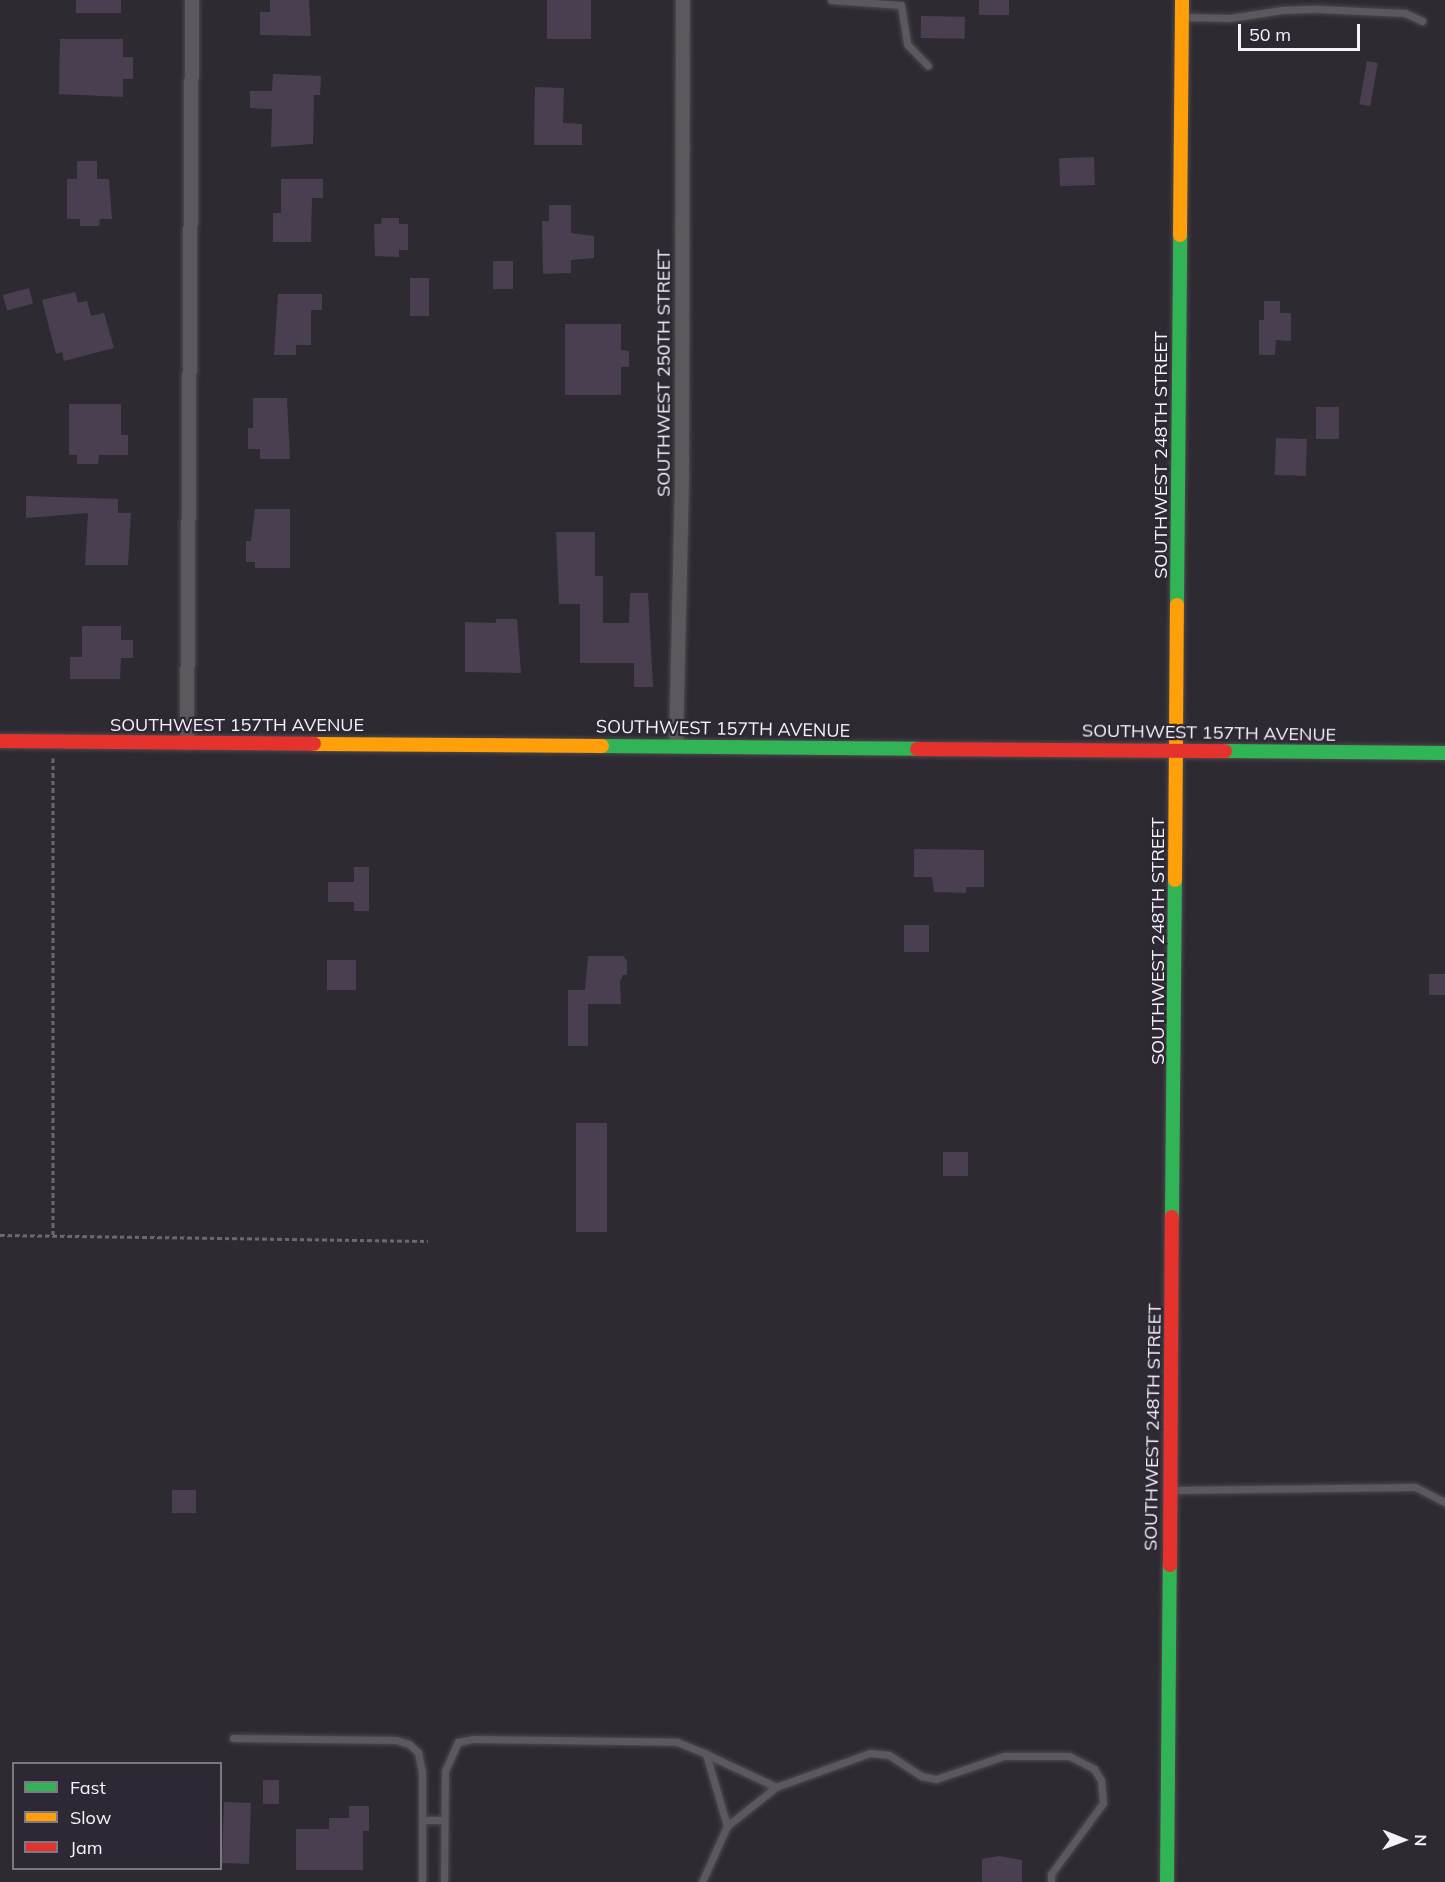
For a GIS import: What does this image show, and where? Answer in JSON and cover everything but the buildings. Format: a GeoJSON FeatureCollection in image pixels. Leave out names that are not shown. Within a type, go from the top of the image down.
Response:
{"type":"FeatureCollection","features":[{"type":"Feature","properties":{"kind":"street"},"geometry":{"type":"LineString","coordinates":[[187,743],[192,0]]}},
{"type":"Feature","properties":{"kind":"street","name":"SOUTHWEST 250TH STREET"},"geometry":{"type":"LineString","coordinates":[[676,746],[682,474],[683,0]]}},
{"type":"Feature","properties":{"kind":"street","name":"SOUTHWEST 248TH STREET"},"geometry":{"type":"LineString","coordinates":[[1167,1882],[1178,751],[1182,0]]}},
{"type":"Feature","properties":{"kind":"street","name":"SOUTHWEST 157TH AVENUE"},"geometry":{"type":"LineString","coordinates":[[0,741],[1445,753]]}},
{"type":"Feature","properties":{"kind":"lane"},"geometry":{"type":"LineString","coordinates":[[831,0],[901,5],[907,44],[928,66]]}},
{"type":"Feature","properties":{"kind":"lane"},"geometry":{"type":"LineString","coordinates":[[1182,17],[1230,18],[1282,10],[1318,9],[1405,13],[1422,21]]}},
{"type":"Feature","properties":{"kind":"lane"},"geometry":{"type":"LineString","coordinates":[[1171,1490],[1415,1487],[1445,1502]]}},
{"type":"Feature","properties":{"kind":"lane"},"geometry":{"type":"LineString","coordinates":[[233,1738],[396,1740],[409,1744],[417,1752],[422,1772],[422,1882]]}},
{"type":"Feature","properties":{"kind":"lane"},"geometry":{"type":"LineString","coordinates":[[444,1882],[445,1771],[458,1742],[677,1742],[776,1787]]}},
{"type":"Feature","properties":{"kind":"lane"},"geometry":{"type":"LineString","coordinates":[[702,1882],[727,1826],[776,1787],[870,1753],[889,1755],[921,1776],[936,1779],[1004,1756],[1069,1756],[1094,1768],[1101,1780],[1103,1803],[1051,1874],[1051,1882]]}},
{"type":"Feature","properties":{"kind":"lane"},"geometry":{"type":"LineString","coordinates":[[706,1754],[727,1826]]}},
{"type":"Feature","properties":{"kind":"lane"},"geometry":{"type":"LineString","coordinates":[[422,1820],[444,1820]]}},
{"type":"Feature","properties":{"kind":"path"},"geometry":{"type":"LineString","coordinates":[[53,742],[53,1236]]}},
{"type":"Feature","properties":{"kind":"path"},"geometry":{"type":"LineString","coordinates":[[0,1235],[428,1241]]}},
{"type":"Feature","properties":{"kind":"traffic: fast"},"geometry":{"type":"LineString","coordinates":[[1177,605],[1180,235]]}},
{"type":"Feature","properties":{"kind":"traffic: fast"},"geometry":{"type":"LineString","coordinates":[[602,746],[917,749]]}},
{"type":"Feature","properties":{"kind":"traffic: fast"},"geometry":{"type":"LineString","coordinates":[[1225,751],[1445,753]]}},
{"type":"Feature","properties":{"kind":"traffic: fast"},"geometry":{"type":"LineString","coordinates":[[1172,1217],[1175,880]]}},
{"type":"Feature","properties":{"kind":"traffic: fast"},"geometry":{"type":"LineString","coordinates":[[1167,1882],[1170,1565]]}},
{"type":"Feature","properties":{"kind":"traffic: slow"},"geometry":{"type":"LineString","coordinates":[[1180,235],[1182,0]]}},
{"type":"Feature","properties":{"kind":"traffic: slow"},"geometry":{"type":"LineString","coordinates":[[1175,880],[1177,605]]}},
{"type":"Feature","properties":{"kind":"traffic: slow"},"geometry":{"type":"LineString","coordinates":[[314,744],[602,746]]}},
{"type":"Feature","properties":{"kind":"traffic: jam"},"geometry":{"type":"LineString","coordinates":[[0,741],[314,744]]}},
{"type":"Feature","properties":{"kind":"traffic: jam"},"geometry":{"type":"LineString","coordinates":[[917,749],[1225,751]]}},
{"type":"Feature","properties":{"kind":"traffic: jam"},"geometry":{"type":"LineString","coordinates":[[1170,1565],[1172,1217]]}}]}
